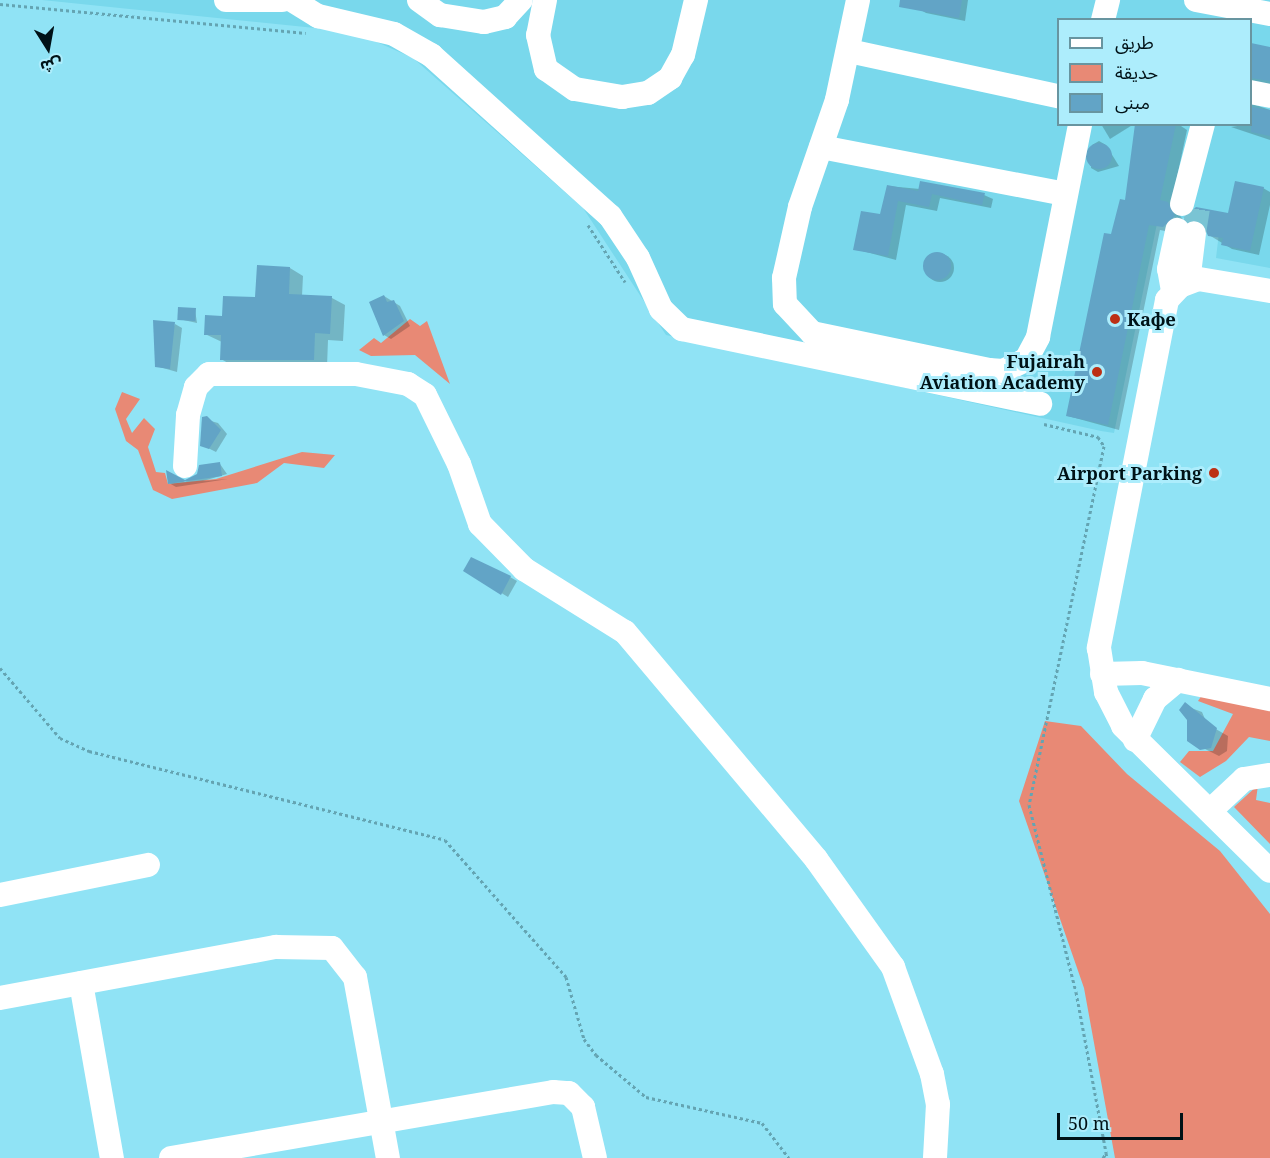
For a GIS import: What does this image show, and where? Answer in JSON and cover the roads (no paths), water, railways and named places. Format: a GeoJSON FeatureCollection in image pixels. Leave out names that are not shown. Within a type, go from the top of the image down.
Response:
{"type":"FeatureCollection","features":[{"type":"Feature","properties":{"kind":"street"},"geometry":{"type":"LineString","coordinates":[[225,0],[282,0]]}},
{"type":"Feature","properties":{"kind":"street"},"geometry":{"type":"LineString","coordinates":[[292,0],[318,16],[394,34],[431,55],[610,216],[638,258],[661,309],[682,328],[1037,413]]}},
{"type":"Feature","properties":{"kind":"street"},"geometry":{"type":"LineString","coordinates":[[419,0],[440,15],[484,22],[505,16],[521,0]]}},
{"type":"Feature","properties":{"kind":"street"},"geometry":{"type":"LineString","coordinates":[[545,0],[538,35],[546,69],[575,89],[622,97],[648,93],[670,78],[683,55],[696,0]]}},
{"type":"Feature","properties":{"kind":"street"},"geometry":{"type":"LineString","coordinates":[[858,0],[849,51],[784,278],[791,316],[812,333],[989,370],[1015,368],[1034,350],[1080,126]]}},
{"type":"Feature","properties":{"kind":"street"},"geometry":{"type":"LineString","coordinates":[[1104,18],[1108,0]]}},
{"type":"Feature","properties":{"kind":"street"},"geometry":{"type":"LineString","coordinates":[[1196,0],[1224,13],[1270,14]]}},
{"type":"Feature","properties":{"kind":"street"},"geometry":{"type":"LineString","coordinates":[[849,51],[1057,96]]}},
{"type":"Feature","properties":{"kind":"street"},"geometry":{"type":"LineString","coordinates":[[1252,92],[1270,96]]}},
{"type":"Feature","properties":{"kind":"street"},"geometry":{"type":"LineString","coordinates":[[1190,206],[1203,126]]}},
{"type":"Feature","properties":{"kind":"street"},"geometry":{"type":"LineString","coordinates":[[821,147],[1065,194]]}},
{"type":"Feature","properties":{"kind":"street"},"geometry":{"type":"LineString","coordinates":[[1185,231],[1180,286],[1162,310],[1102,622],[1102,674],[1113,710],[1135,740],[1212,809],[1270,871]]}},
{"type":"Feature","properties":{"kind":"street"},"geometry":{"type":"LineString","coordinates":[[1180,286],[1231,283],[1270,291]]}},
{"type":"Feature","properties":{"kind":"street"},"geometry":{"type":"LineString","coordinates":[[185,466],[188,415],[196,387],[209,374],[356,374],[408,384],[425,395],[459,464],[480,524],[525,569],[625,632],[816,859],[893,967],[932,1074],[938,1104],[935,1158]]}},
{"type":"Feature","properties":{"kind":"street"},"geometry":{"type":"LineString","coordinates":[[1102,674],[1132,672],[1270,699]]}},
{"type":"Feature","properties":{"kind":"street"},"geometry":{"type":"LineString","coordinates":[[1135,740],[1155,699],[1178,681]]}},
{"type":"Feature","properties":{"kind":"street"},"geometry":{"type":"LineString","coordinates":[[1212,809],[1244,779],[1270,775]]}},
{"type":"Feature","properties":{"kind":"street"},"geometry":{"type":"LineString","coordinates":[[1212,809],[1270,852]]}},
{"type":"Feature","properties":{"kind":"street"},"geometry":{"type":"LineString","coordinates":[[0,895],[148,865]]}},
{"type":"Feature","properties":{"kind":"street"},"geometry":{"type":"LineString","coordinates":[[0,998],[276,947],[332,948],[355,977],[388,1158]]}},
{"type":"Feature","properties":{"kind":"street"},"geometry":{"type":"LineString","coordinates":[[81,983],[112,1158]]}},
{"type":"Feature","properties":{"kind":"street"},"geometry":{"type":"LineString","coordinates":[[171,1158],[381,1118],[569,1092],[589,1122],[595,1158]]}},
{"type":"Feature","properties":{"kind":"tunnel"},"geometry":{"type":"LineString","coordinates":[[1194,233],[1198,207]]}},
{"type":"Feature","properties":{"kind":"place","name":"Кафе"},"geometry":{"type":"Point","coordinates":[1115,319]}},
{"type":"Feature","properties":{"kind":"place","name":"Fujairah Aviation Academy"},"geometry":{"type":"Point","coordinates":[1097,372]}},
{"type":"Feature","properties":{"kind":"place","name":"Airport Parking"},"geometry":{"type":"Point","coordinates":[1214,473]}}]}
